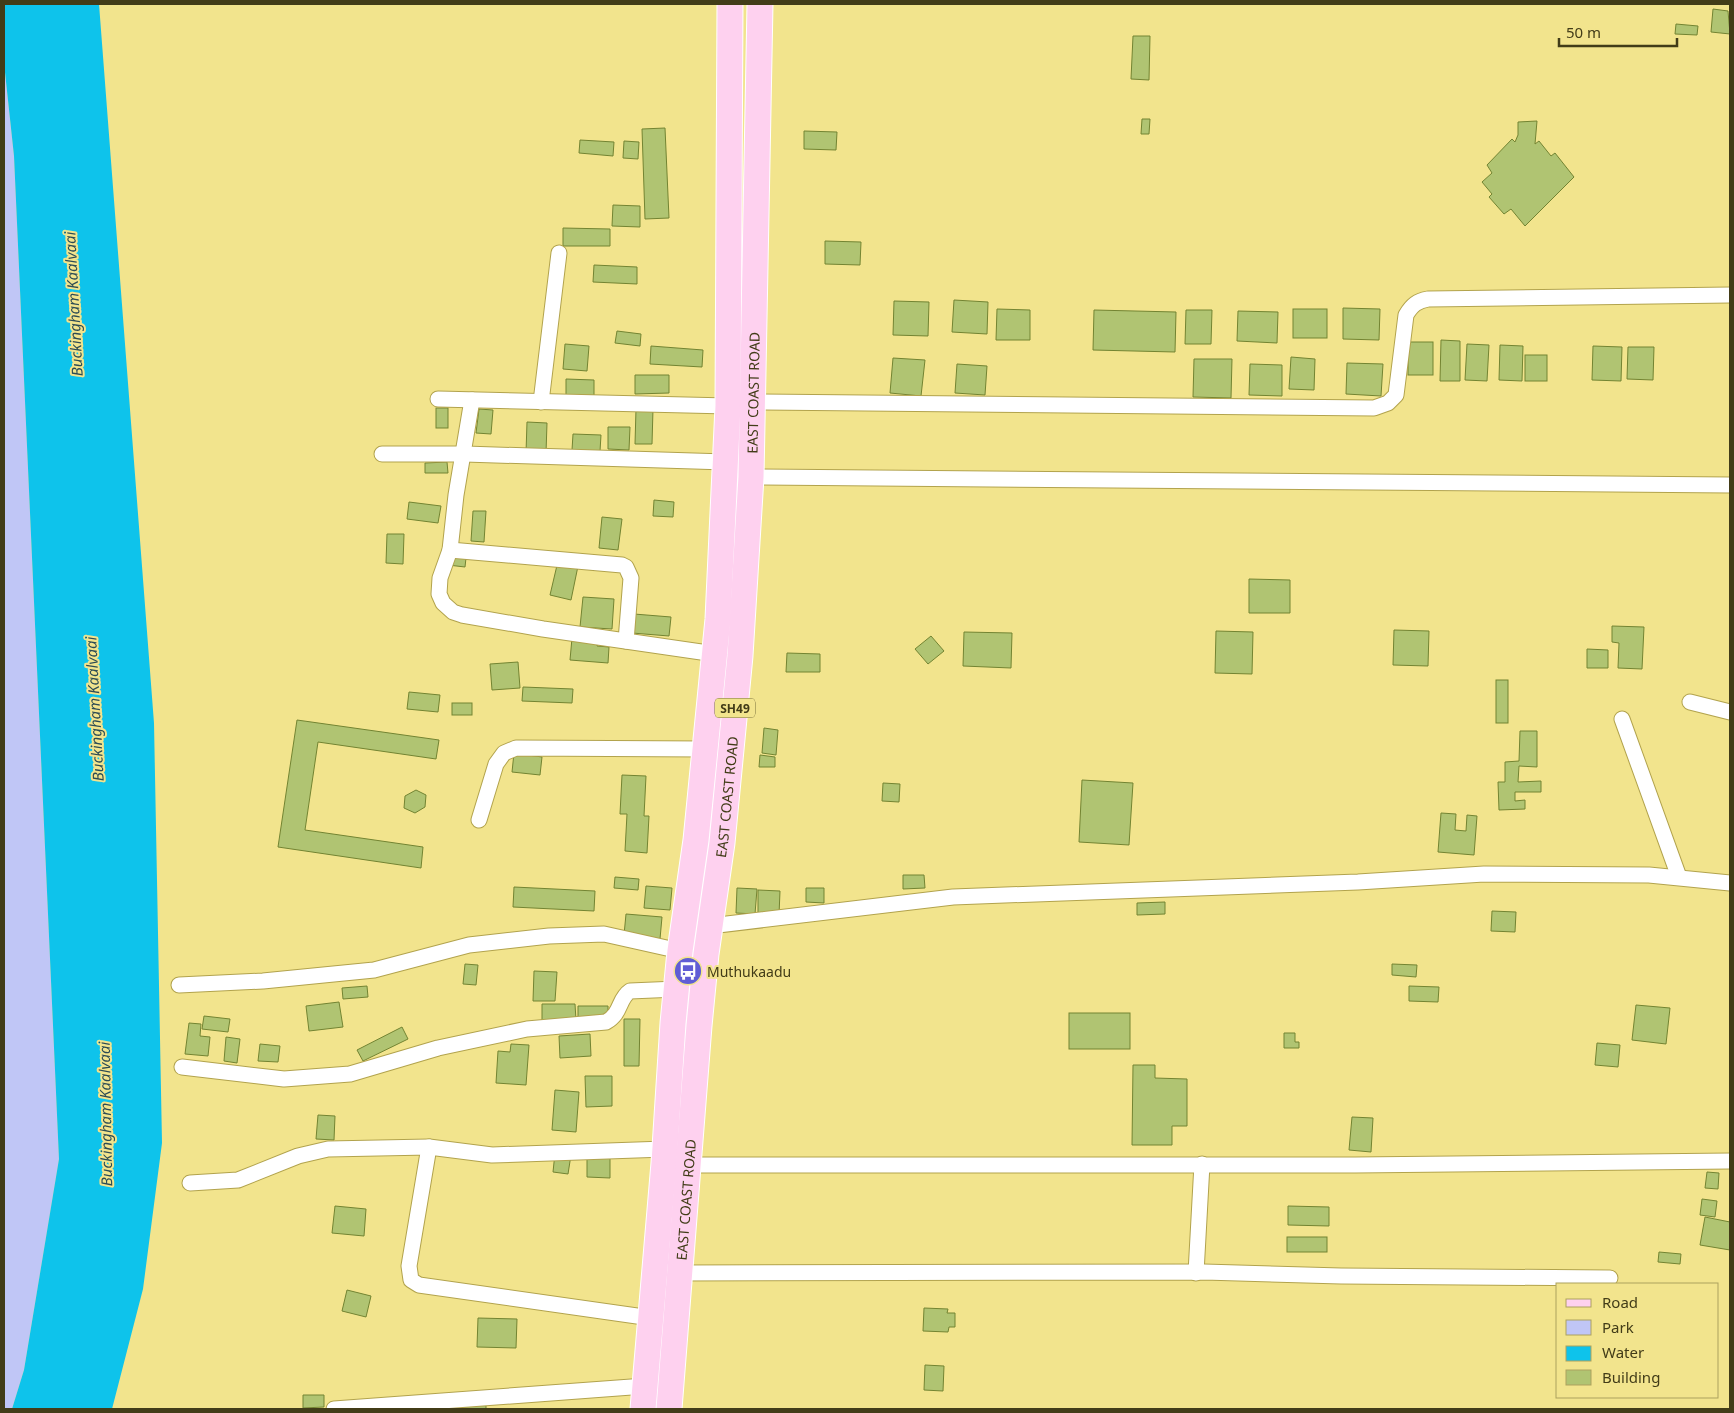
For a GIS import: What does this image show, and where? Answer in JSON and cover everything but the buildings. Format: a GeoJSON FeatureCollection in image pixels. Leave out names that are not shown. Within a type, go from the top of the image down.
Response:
{"type":"FeatureCollection","features":[{"type":"Feature","properties":{"kind":"main road","name":"EAST COAST ROAD"},"geometry":{"type":"LineString","coordinates":[[644,1398],[677,988],[705,749],[714,654],[726,462],[728,406],[730,4]]}},
{"type":"Feature","properties":{"kind":"main road","name":"EAST COAST ROAD"},"geometry":{"type":"LineString","coordinates":[[669,1409],[690,1165],[699,1026],[722,843],[740,656],[751,477],[760,4]]}},
{"type":"Feature","properties":{"kind":"street"},"geometry":{"type":"LineString","coordinates":[[542,402],[560,253]]}},
{"type":"Feature","properties":{"kind":"street"},"geometry":{"type":"LineString","coordinates":[[752,402],[1374,408],[1388,403],[1396,395],[1406,315],[1411,306],[1419,301],[1428,299],[1730,295]]}},
{"type":"Feature","properties":{"kind":"street"},"geometry":{"type":"LineString","coordinates":[[438,400],[728,406]]}},
{"type":"Feature","properties":{"kind":"street"},"geometry":{"type":"LineString","coordinates":[[472,400],[465,454],[456,495],[450,550],[440,578],[439,594],[443,603],[453,612],[543,629],[714,654]]}},
{"type":"Feature","properties":{"kind":"street"},"geometry":{"type":"LineString","coordinates":[[382,454],[465,454],[726,462]]}},
{"type":"Feature","properties":{"kind":"street"},"geometry":{"type":"LineString","coordinates":[[751,477],[1730,485]]}},
{"type":"Feature","properties":{"kind":"street"},"geometry":{"type":"LineString","coordinates":[[450,550],[622,565],[626,568],[631,578],[626,641]]}},
{"type":"Feature","properties":{"kind":"street"},"geometry":{"type":"LineString","coordinates":[[1690,702],[1730,712]]}},
{"type":"Feature","properties":{"kind":"street"},"geometry":{"type":"LineString","coordinates":[[1622,719],[1679,877]]}},
{"type":"Feature","properties":{"kind":"street"},"geometry":{"type":"LineString","coordinates":[[479,820],[496,764],[504,753],[516,748],[705,749]]}},
{"type":"Feature","properties":{"kind":"street"},"geometry":{"type":"LineString","coordinates":[[179,985],[263,981],[374,970],[469,945],[549,936],[604,934],[682,940],[711,925],[953,897],[1358,882],[1484,874],[1591,874],[1679,877],[1730,883]]}},
{"type":"Feature","properties":{"kind":"street"},"geometry":{"type":"LineString","coordinates":[[182,1067],[284,1078],[350,1074],[438,1048],[518,1031],[606,1022],[614,1018],[625,995],[630,990],[677,988]]}},
{"type":"Feature","properties":{"kind":"street"},"geometry":{"type":"LineString","coordinates":[[429,1147],[409,1266],[411,1280],[419,1285],[651,1318]]}},
{"type":"Feature","properties":{"kind":"street"},"geometry":{"type":"LineString","coordinates":[[190,1182],[238,1180],[298,1156],[328,1149],[429,1147],[492,1155],[665,1149]]}},
{"type":"Feature","properties":{"kind":"street"},"geometry":{"type":"LineString","coordinates":[[690,1165],[1730,1161]]}},
{"type":"Feature","properties":{"kind":"street"},"geometry":{"type":"LineString","coordinates":[[1196,1273],[1202,1164]]}},
{"type":"Feature","properties":{"kind":"street"},"geometry":{"type":"LineString","coordinates":[[680,1273],[1196,1273],[1610,1278]]}},
{"type":"Feature","properties":{"kind":"street"},"geometry":{"type":"LineString","coordinates":[[334,1409],[644,1398]]}},
{"type":"Feature","properties":{"kind":"green space"},"geometry":{"type":"Polygon","coordinates":[[[4,63],[14,156],[59,1159],[24,1370],[12,1409],[4,1409],[4,63]]]}},
{"type":"Feature","properties":{"kind":"water","name":"Buckingham Kaalvaai"},"geometry":{"type":"Polygon","coordinates":[[[4,4],[99,4],[154,723],[162,1143],[143,1289],[112,1409],[12,1409],[24,1370],[59,1159],[14,156],[4,63],[4,4]]]}},
{"type":"Feature","properties":{"kind":"place","name":"Muthukaadu"},"geometry":{"type":"Point","coordinates":[688,971]}}]}
